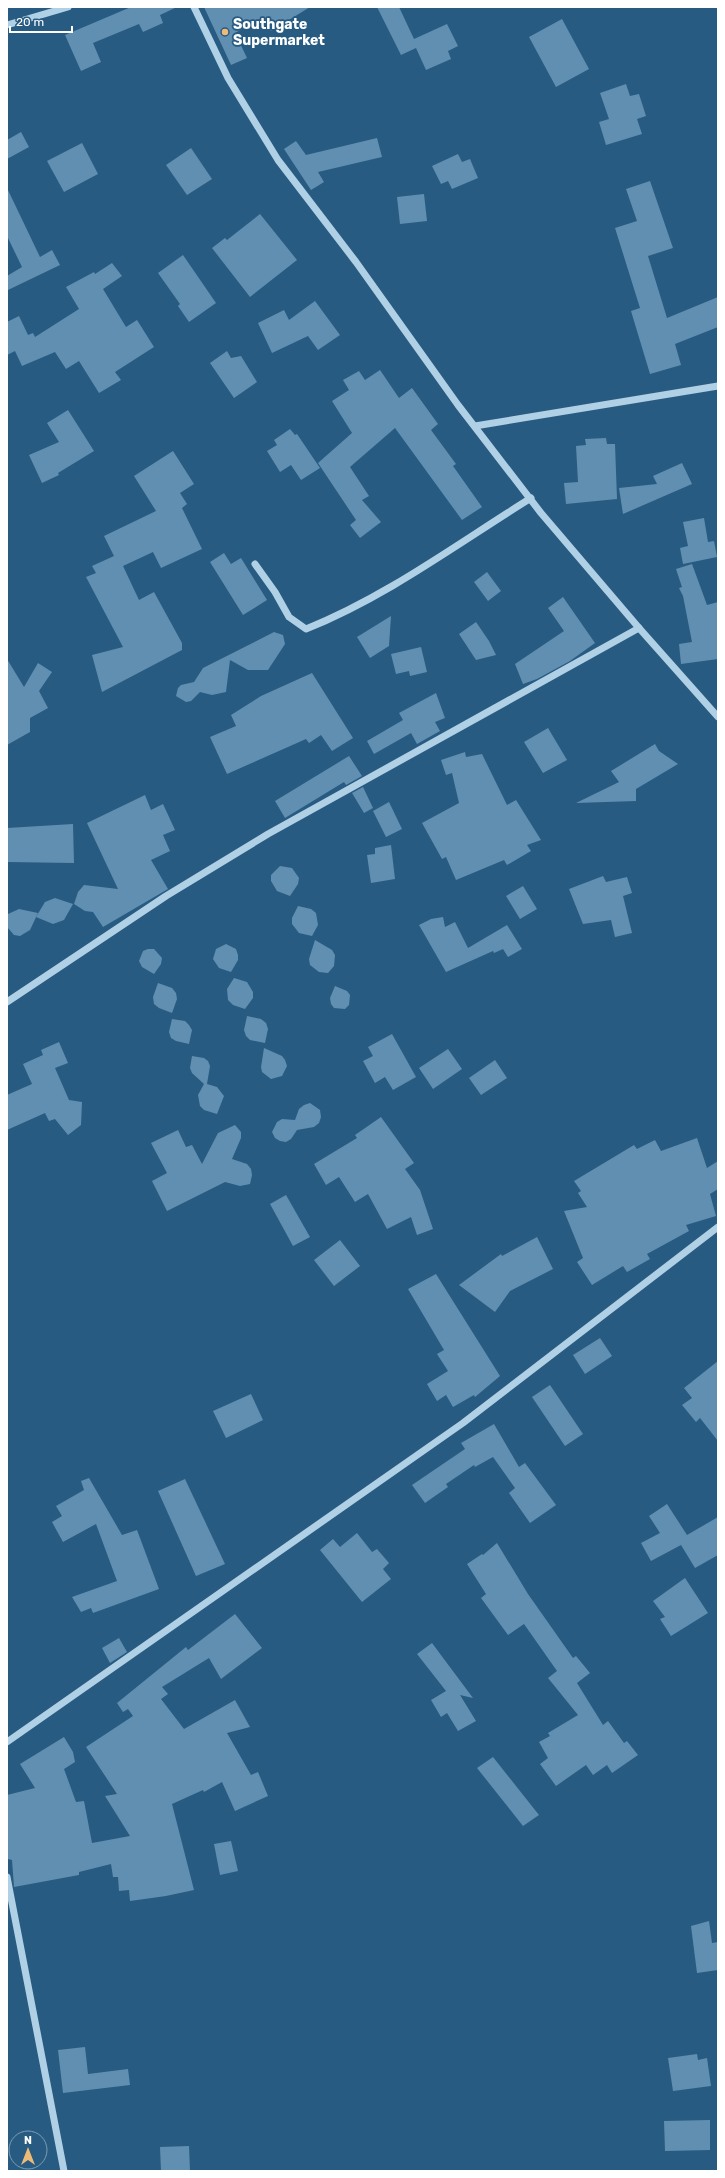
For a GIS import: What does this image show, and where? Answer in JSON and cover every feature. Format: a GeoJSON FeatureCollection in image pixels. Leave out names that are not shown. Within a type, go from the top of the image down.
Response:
{"type":"FeatureCollection","features":[{"type":"Feature","properties":{"kind":"street"},"geometry":{"type":"LineString","coordinates":[[7,25],[68,7]]}},
{"type":"Feature","properties":{"kind":"street"},"geometry":{"type":"LineString","coordinates":[[194,7],[228,78],[278,160],[356,262],[475,426],[530,498],[639,628],[718,717]]}},
{"type":"Feature","properties":{"kind":"street"},"geometry":{"type":"LineString","coordinates":[[475,426],[718,386]]}},
{"type":"Feature","properties":{"kind":"street"},"geometry":{"type":"LineString","coordinates":[[255,564],[275,592],[290,617],[306,629],[326,621],[396,584],[530,498]]}},
{"type":"Feature","properties":{"kind":"street"},"geometry":{"type":"LineString","coordinates":[[7,1002],[166,896],[268,834],[639,628]]}},
{"type":"Feature","properties":{"kind":"street"},"geometry":{"type":"LineString","coordinates":[[7,1742],[463,1423],[718,1227]]}},
{"type":"Feature","properties":{"kind":"street"},"geometry":{"type":"LineString","coordinates":[[7,1877],[64,2171]]}},
{"type":"Feature","properties":{"kind":"building"},"geometry":{"type":"Polygon","coordinates":[[[131,7],[177,7],[160,15],[163,23],[143,32],[139,24],[93,43],[101,62],[81,71],[65,35],[131,7]]]}},
{"type":"Feature","properties":{"kind":"building"},"geometry":{"type":"Polygon","coordinates":[[[204,7],[310,7],[271,31],[263,18],[235,33],[247,58],[231,65],[204,7]]]}},
{"type":"Feature","properties":{"kind":"building"},"geometry":{"type":"Polygon","coordinates":[[[377,7],[399,7],[414,39],[447,24],[458,46],[448,51],[451,59],[426,70],[416,48],[401,55],[377,7]]]}},
{"type":"Feature","properties":{"kind":"building"},"geometry":{"type":"Polygon","coordinates":[[[562,19],[589,69],[556,87],[529,37],[562,19]]]}},
{"type":"Feature","properties":{"kind":"building"},"geometry":{"type":"Polygon","coordinates":[[[626,84],[630,96],[639,94],[646,116],[637,119],[642,134],[606,145],[599,122],[609,119],[600,93],[626,84]]]}},
{"type":"Feature","properties":{"kind":"building"},"geometry":{"type":"Polygon","coordinates":[[[21,132],[29,147],[7,159],[7,140],[21,132]]]}},
{"type":"Feature","properties":{"kind":"building"},"geometry":{"type":"Polygon","coordinates":[[[377,138],[382,157],[318,172],[324,182],[311,190],[284,149],[296,141],[306,155],[377,138]]]}},
{"type":"Feature","properties":{"kind":"building"},"geometry":{"type":"Polygon","coordinates":[[[82,143],[98,174],[64,192],[47,161],[82,143]]]}},
{"type":"Feature","properties":{"kind":"building"},"geometry":{"type":"Polygon","coordinates":[[[191,148],[212,179],[187,195],[166,165],[191,148]]]}},
{"type":"Feature","properties":{"kind":"building"},"geometry":{"type":"Polygon","coordinates":[[[458,154],[462,162],[470,159],[478,178],[452,189],[448,181],[441,184],[432,166],[458,154]]]}},
{"type":"Feature","properties":{"kind":"building"},"geometry":{"type":"Polygon","coordinates":[[[650,181],[673,248],[648,256],[667,318],[718,297],[718,327],[675,344],[681,365],[650,374],[631,311],[640,308],[615,228],[637,221],[626,189],[650,181]]]}},
{"type":"Feature","properties":{"kind":"building"},"geometry":{"type":"Polygon","coordinates":[[[7,188],[40,257],[52,250],[60,265],[8,290],[7,276],[22,267],[7,236],[7,188]]]}},
{"type":"Feature","properties":{"kind":"building"},"geometry":{"type":"Polygon","coordinates":[[[424,194],[427,221],[400,224],[397,197],[424,194]]]}},
{"type":"Feature","properties":{"kind":"building"},"geometry":{"type":"Polygon","coordinates":[[[260,214],[297,260],[250,297],[212,248],[225,238],[227,240],[260,214]]]}},
{"type":"Feature","properties":{"kind":"building"},"geometry":{"type":"Polygon","coordinates":[[[183,255],[216,303],[189,322],[178,306],[180,304],[158,273],[183,255]]]}},
{"type":"Feature","properties":{"kind":"building"},"geometry":{"type":"Polygon","coordinates":[[[112,263],[122,276],[103,289],[126,327],[137,320],[154,347],[115,372],[121,380],[99,393],[79,361],[66,369],[55,352],[22,366],[15,351],[7,355],[7,322],[19,316],[28,335],[33,333],[35,337],[79,309],[66,287],[94,272],[95,274],[112,263]]]}},
{"type":"Feature","properties":{"kind":"building"},"geometry":{"type":"Polygon","coordinates":[[[315,301],[340,335],[318,350],[308,336],[272,353],[258,323],[284,310],[289,320],[315,301]]]}},
{"type":"Feature","properties":{"kind":"building"},"geometry":{"type":"Polygon","coordinates":[[[227,351],[231,358],[241,356],[257,382],[234,398],[210,363],[227,351]]]}},
{"type":"Feature","properties":{"kind":"building"},"geometry":{"type":"Polygon","coordinates":[[[380,370],[399,398],[412,388],[438,424],[431,430],[456,464],[453,466],[482,507],[462,520],[395,428],[350,467],[369,496],[362,500],[381,522],[360,538],[350,525],[356,520],[318,463],[352,433],[332,401],[349,390],[343,380],[359,371],[365,380],[380,370]]]}},
{"type":"Feature","properties":{"kind":"building"},"geometry":{"type":"Polygon","coordinates":[[[68,410],[94,451],[58,473],[59,475],[42,483],[29,455],[59,442],[47,423],[68,410]]]}},
{"type":"Feature","properties":{"kind":"building"},"geometry":{"type":"Polygon","coordinates":[[[290,429],[295,435],[297,434],[320,468],[301,480],[291,465],[280,472],[267,451],[277,445],[274,440],[290,429]]]}},
{"type":"Feature","properties":{"kind":"building"},"geometry":{"type":"Polygon","coordinates":[[[606,438],[607,444],[615,444],[617,499],[566,504],[564,483],[578,482],[576,446],[586,445],[585,439],[606,438]]]}},
{"type":"Feature","properties":{"kind":"building"},"geometry":{"type":"Polygon","coordinates":[[[173,451],[194,484],[180,493],[187,504],[182,508],[202,549],[161,568],[153,552],[123,566],[139,600],[154,592],[182,643],[182,650],[102,692],[92,655],[123,647],[86,577],[96,573],[92,566],[114,556],[104,536],[156,511],[134,476],[173,451]]]}},
{"type":"Feature","properties":{"kind":"building"},"geometry":{"type":"Polygon","coordinates":[[[682,463],[692,484],[623,514],[619,488],[657,484],[653,476],[682,463]]]}},
{"type":"Feature","properties":{"kind":"building"},"geometry":{"type":"Polygon","coordinates":[[[704,518],[708,542],[714,541],[717,557],[683,564],[680,548],[688,546],[683,522],[704,518]]]}},
{"type":"Feature","properties":{"kind":"building"},"geometry":{"type":"Polygon","coordinates":[[[224,553],[231,564],[241,558],[267,600],[243,615],[210,562],[224,553]]]}},
{"type":"Feature","properties":{"kind":"building"},"geometry":{"type":"Polygon","coordinates":[[[692,564],[707,605],[718,602],[718,659],[681,664],[679,644],[692,642],[683,596],[679,588],[682,587],[676,569],[692,564]]]}},
{"type":"Feature","properties":{"kind":"building"},"geometry":{"type":"Polygon","coordinates":[[[487,572],[501,591],[488,601],[474,582],[487,572]]]}},
{"type":"Feature","properties":{"kind":"building"},"geometry":{"type":"Polygon","coordinates":[[[563,597],[595,643],[570,661],[537,679],[523,684],[515,664],[564,631],[548,608],[563,597]]]}},
{"type":"Feature","properties":{"kind":"building"},"geometry":{"type":"Polygon","coordinates":[[[391,616],[389,646],[370,658],[357,637],[391,616]]]}},
{"type":"Feature","properties":{"kind":"building"},"geometry":{"type":"Polygon","coordinates":[[[476,622],[489,641],[496,655],[476,660],[459,634],[476,622]]]}},
{"type":"Feature","properties":{"kind":"building"},"geometry":{"type":"Polygon","coordinates":[[[274,632],[283,635],[285,644],[268,670],[248,670],[230,660],[226,692],[212,695],[200,692],[191,701],[186,702],[176,696],[178,688],[181,685],[194,682],[203,668],[274,632]]]}},
{"type":"Feature","properties":{"kind":"building"},"geometry":{"type":"Polygon","coordinates":[[[421,647],[427,672],[410,676],[409,671],[396,674],[391,654],[421,647]]]}},
{"type":"Feature","properties":{"kind":"building"},"geometry":{"type":"Polygon","coordinates":[[[7,659],[24,687],[38,663],[52,672],[39,691],[48,708],[30,718],[30,732],[7,745],[7,659]]]}},
{"type":"Feature","properties":{"kind":"building"},"geometry":{"type":"Polygon","coordinates":[[[312,673],[353,738],[332,751],[321,735],[309,743],[306,739],[227,774],[210,737],[236,726],[231,715],[261,696],[312,673]]]}},
{"type":"Feature","properties":{"kind":"building"},"geometry":{"type":"Polygon","coordinates":[[[436,693],[445,718],[435,722],[440,731],[417,744],[411,733],[374,754],[367,741],[403,720],[399,713],[436,693]]]}},
{"type":"Feature","properties":{"kind":"building"},"geometry":{"type":"Polygon","coordinates":[[[548,728],[567,760],[543,773],[524,742],[548,728]]]}},
{"type":"Feature","properties":{"kind":"building"},"geometry":{"type":"Polygon","coordinates":[[[655,744],[659,751],[678,764],[636,789],[636,801],[576,803],[619,782],[611,771],[655,744]]]}},
{"type":"Feature","properties":{"kind":"building"},"geometry":{"type":"Polygon","coordinates":[[[465,752],[466,757],[482,754],[507,805],[516,800],[541,840],[527,845],[531,851],[507,865],[504,860],[456,880],[446,857],[442,859],[422,823],[459,803],[452,773],[446,775],[441,760],[465,752]]]}},
{"type":"Feature","properties":{"kind":"building"},"geometry":{"type":"Polygon","coordinates":[[[349,756],[362,776],[346,785],[344,782],[285,818],[275,801],[349,756]]]}},
{"type":"Feature","properties":{"kind":"building"},"geometry":{"type":"Polygon","coordinates":[[[363,787],[373,808],[364,813],[352,793],[363,787]]]}},
{"type":"Feature","properties":{"kind":"building"},"geometry":{"type":"Polygon","coordinates":[[[145,795],[151,810],[163,804],[175,830],[163,835],[170,851],[151,860],[168,889],[103,927],[93,912],[85,911],[74,904],[78,892],[84,885],[118,889],[87,823],[145,795]]]}},
{"type":"Feature","properties":{"kind":"building"},"geometry":{"type":"Polygon","coordinates":[[[389,802],[402,829],[386,837],[373,811],[389,802]]]}},
{"type":"Feature","properties":{"kind":"building"},"geometry":{"type":"Polygon","coordinates":[[[73,824],[74,863],[7,862],[7,828],[73,824]]]}},
{"type":"Feature","properties":{"kind":"building"},"geometry":{"type":"Polygon","coordinates":[[[391,845],[395,879],[371,883],[367,855],[375,854],[375,848],[391,845]]]}},
{"type":"Feature","properties":{"kind":"building"},"geometry":{"type":"Polygon","coordinates":[[[280,866],[292,868],[299,878],[298,884],[290,896],[277,891],[271,881],[271,875],[280,866]]]}},
{"type":"Feature","properties":{"kind":"building"},"geometry":{"type":"Polygon","coordinates":[[[603,876],[606,882],[627,877],[632,893],[623,896],[632,933],[615,937],[611,920],[583,924],[569,889],[603,876]]]}},
{"type":"Feature","properties":{"kind":"building"},"geometry":{"type":"Polygon","coordinates":[[[523,886],[537,909],[520,919],[506,896],[523,886]]]}},
{"type":"Feature","properties":{"kind":"building"},"geometry":{"type":"Polygon","coordinates":[[[55,898],[73,904],[64,920],[53,924],[36,917],[45,902],[55,898]]]}},
{"type":"Feature","properties":{"kind":"building"},"geometry":{"type":"Polygon","coordinates":[[[298,906],[311,909],[316,913],[318,925],[312,936],[299,933],[292,924],[292,918],[298,906]]]}},
{"type":"Feature","properties":{"kind":"building"},"geometry":{"type":"Polygon","coordinates":[[[19,909],[38,913],[30,930],[20,936],[14,935],[7,927],[8,914],[19,909]]]}},
{"type":"Feature","properties":{"kind":"building"},"geometry":{"type":"Polygon","coordinates":[[[443,917],[445,927],[455,922],[468,948],[507,925],[522,949],[508,957],[503,949],[494,953],[493,951],[446,972],[419,925],[431,919],[443,917]]]}},
{"type":"Feature","properties":{"kind":"building"},"geometry":{"type":"Polygon","coordinates":[[[315,940],[332,950],[335,955],[334,966],[328,973],[319,972],[310,965],[309,959],[315,940]]]}},
{"type":"Feature","properties":{"kind":"building"},"geometry":{"type":"Polygon","coordinates":[[[226,944],[236,949],[238,955],[238,960],[231,972],[219,968],[213,959],[216,949],[226,944]]]}},
{"type":"Feature","properties":{"kind":"building"},"geometry":{"type":"Polygon","coordinates":[[[154,949],[162,958],[161,964],[154,974],[142,967],[139,961],[143,951],[154,949]]]}},
{"type":"Feature","properties":{"kind":"building"},"geometry":{"type":"Polygon","coordinates":[[[234,978],[247,982],[253,992],[253,998],[245,1009],[233,1005],[228,1000],[227,989],[234,978]]]}},
{"type":"Feature","properties":{"kind":"building"},"geometry":{"type":"Polygon","coordinates":[[[158,983],[172,988],[176,993],[177,999],[172,1013],[159,1008],[154,1004],[153,997],[158,983]]]}},
{"type":"Feature","properties":{"kind":"building"},"geometry":{"type":"Polygon","coordinates":[[[335,986],[347,991],[350,995],[349,1005],[345,1009],[334,1008],[331,1004],[330,998],[335,986]]]}},
{"type":"Feature","properties":{"kind":"building"},"geometry":{"type":"Polygon","coordinates":[[[247,1016],[261,1019],[266,1023],[268,1029],[265,1043],[250,1040],[246,1036],[244,1030],[247,1016]]]}},
{"type":"Feature","properties":{"kind":"building"},"geometry":{"type":"Polygon","coordinates":[[[172,1019],[185,1021],[189,1025],[192,1030],[189,1044],[176,1041],[171,1038],[169,1032],[172,1019]]]}},
{"type":"Feature","properties":{"kind":"building"},"geometry":{"type":"Polygon","coordinates":[[[392,1034],[416,1077],[393,1090],[385,1077],[375,1083],[363,1061],[373,1056],[368,1047],[392,1034]]]}},
{"type":"Feature","properties":{"kind":"building"},"geometry":{"type":"Polygon","coordinates":[[[59,1042],[68,1063],[55,1068],[69,1100],[82,1102],[81,1125],[68,1135],[55,1119],[49,1121],[45,1113],[7,1130],[7,1095],[32,1084],[23,1064],[43,1055],[41,1050],[59,1042]]]}},
{"type":"Feature","properties":{"kind":"building"},"geometry":{"type":"Polygon","coordinates":[[[264,1048],[282,1056],[285,1060],[287,1066],[282,1076],[271,1079],[262,1072],[261,1067],[264,1048]]]}},
{"type":"Feature","properties":{"kind":"building"},"geometry":{"type":"Polygon","coordinates":[[[448,1049],[462,1069],[433,1089],[419,1068],[448,1049]]]}},
{"type":"Feature","properties":{"kind":"building"},"geometry":{"type":"Polygon","coordinates":[[[192,1056],[204,1058],[208,1061],[210,1066],[207,1084],[217,1087],[224,1096],[217,1114],[204,1110],[200,1106],[198,1095],[204,1084],[192,1073],[190,1068],[192,1056]]]}},
{"type":"Feature","properties":{"kind":"building"},"geometry":{"type":"Polygon","coordinates":[[[495,1060],[507,1078],[481,1095],[469,1078],[495,1060]]]}},
{"type":"Feature","properties":{"kind":"building"},"geometry":{"type":"Polygon","coordinates":[[[310,1103],[320,1110],[321,1117],[319,1123],[314,1127],[297,1130],[291,1139],[286,1142],[275,1138],[272,1132],[277,1122],[282,1119],[295,1120],[299,1109],[310,1103]]]}},
{"type":"Feature","properties":{"kind":"building"},"geometry":{"type":"Polygon","coordinates":[[[381,1117],[414,1163],[405,1169],[420,1190],[433,1229],[417,1235],[411,1217],[387,1229],[368,1194],[355,1202],[339,1177],[326,1185],[314,1164],[357,1138],[355,1135],[381,1117]]]}},
{"type":"Feature","properties":{"kind":"building"},"geometry":{"type":"Polygon","coordinates":[[[235,1125],[241,1132],[241,1138],[232,1159],[247,1164],[251,1169],[252,1175],[250,1184],[240,1186],[225,1182],[167,1211],[152,1181],[167,1173],[151,1143],[178,1130],[186,1147],[192,1145],[202,1164],[218,1133],[235,1125]]]}},
{"type":"Feature","properties":{"kind":"building"},"geometry":{"type":"Polygon","coordinates":[[[697,1138],[707,1168],[718,1161],[718,1189],[710,1194],[716,1216],[686,1225],[689,1231],[647,1254],[650,1259],[627,1272],[623,1266],[592,1285],[577,1262],[583,1258],[564,1211],[587,1207],[578,1193],[581,1191],[574,1181],[634,1145],[637,1149],[655,1140],[661,1151],[697,1138]]]}},
{"type":"Feature","properties":{"kind":"building"},"geometry":{"type":"Polygon","coordinates":[[[286,1195],[310,1237],[293,1246],[270,1204],[286,1195]]]}},
{"type":"Feature","properties":{"kind":"building"},"geometry":{"type":"Polygon","coordinates":[[[537,1237],[553,1269],[510,1291],[495,1312],[459,1285],[501,1254],[502,1256],[537,1237]]]}},
{"type":"Feature","properties":{"kind":"building"},"geometry":{"type":"Polygon","coordinates":[[[340,1240],[360,1266],[334,1286],[314,1260],[340,1240]]]}},
{"type":"Feature","properties":{"kind":"building"},"geometry":{"type":"Polygon","coordinates":[[[436,1274],[500,1376],[475,1397],[474,1395],[453,1407],[446,1395],[437,1401],[427,1384],[448,1371],[437,1354],[444,1350],[408,1289],[436,1274]]]}},
{"type":"Feature","properties":{"kind":"building"},"geometry":{"type":"Polygon","coordinates":[[[600,1338],[612,1356],[585,1374],[573,1355],[600,1338]]]}},
{"type":"Feature","properties":{"kind":"building"},"geometry":{"type":"Polygon","coordinates":[[[718,1361],[718,1441],[700,1418],[696,1422],[682,1405],[692,1398],[684,1388],[718,1361]]]}},
{"type":"Feature","properties":{"kind":"building"},"geometry":{"type":"Polygon","coordinates":[[[550,1385],[583,1434],[565,1446],[532,1397],[550,1385]]]}},
{"type":"Feature","properties":{"kind":"building"},"geometry":{"type":"Polygon","coordinates":[[[251,1394],[263,1420],[226,1438],[213,1411],[251,1394]]]}},
{"type":"Feature","properties":{"kind":"building"},"geometry":{"type":"Polygon","coordinates":[[[494,1424],[519,1467],[525,1463],[556,1505],[530,1523],[509,1493],[515,1488],[493,1457],[475,1467],[474,1465],[446,1484],[448,1487],[425,1503],[412,1485],[465,1449],[461,1443],[494,1424]]]}},
{"type":"Feature","properties":{"kind":"building"},"geometry":{"type":"Polygon","coordinates":[[[89,1478],[122,1535],[137,1530],[159,1589],[93,1613],[91,1608],[81,1612],[72,1597],[117,1581],[96,1524],[63,1542],[52,1522],[62,1516],[56,1506],[84,1490],[81,1481],[89,1478]]]}},
{"type":"Feature","properties":{"kind":"building"},"geometry":{"type":"Polygon","coordinates":[[[185,1479],[225,1564],[196,1576],[158,1491],[185,1479]]]}},
{"type":"Feature","properties":{"kind":"building"},"geometry":{"type":"Polygon","coordinates":[[[667,1504],[687,1535],[718,1517],[718,1555],[695,1568],[681,1545],[651,1561],[641,1543],[660,1533],[649,1516],[667,1504]]]}},
{"type":"Feature","properties":{"kind":"building"},"geometry":{"type":"Polygon","coordinates":[[[357,1533],[372,1552],[377,1549],[389,1563],[383,1569],[391,1579],[362,1602],[320,1550],[333,1539],[340,1547],[357,1533]]]}},
{"type":"Feature","properties":{"kind":"building"},"geometry":{"type":"Polygon","coordinates":[[[497,1543],[528,1594],[573,1658],[576,1656],[590,1673],[577,1683],[603,1725],[608,1721],[624,1743],[627,1741],[638,1755],[612,1773],[607,1765],[593,1775],[586,1765],[556,1786],[540,1764],[548,1758],[539,1742],[550,1736],[548,1733],[578,1715],[548,1678],[557,1671],[524,1624],[508,1635],[481,1598],[486,1594],[467,1564],[482,1554],[483,1555],[497,1543]]]}},
{"type":"Feature","properties":{"kind":"building"},"geometry":{"type":"Polygon","coordinates":[[[685,1578],[708,1613],[671,1636],[660,1619],[665,1617],[653,1601],[685,1578]]]}},
{"type":"Feature","properties":{"kind":"building"},"geometry":{"type":"Polygon","coordinates":[[[235,1614],[262,1648],[221,1679],[209,1658],[162,1687],[168,1694],[161,1699],[184,1729],[235,1700],[250,1727],[227,1733],[251,1775],[258,1772],[268,1796],[235,1811],[222,1782],[204,1792],[203,1790],[172,1804],[194,1890],[130,1901],[129,1890],[119,1891],[118,1877],[113,1877],[111,1864],[79,1872],[79,1875],[14,1887],[12,1860],[8,1859],[7,1795],[35,1788],[20,1764],[64,1737],[73,1752],[75,1762],[64,1769],[76,1802],[84,1801],[92,1843],[130,1836],[105,1796],[117,1794],[86,1747],[133,1716],[128,1709],[123,1712],[117,1703],[186,1647],[188,1650],[235,1614]]]}},
{"type":"Feature","properties":{"kind":"building"},"geometry":{"type":"Polygon","coordinates":[[[119,1638],[127,1652],[110,1663],[102,1648],[119,1638]]]}},
{"type":"Feature","properties":{"kind":"building"},"geometry":{"type":"Polygon","coordinates":[[[432,1643],[473,1698],[460,1695],[476,1721],[458,1731],[447,1713],[441,1717],[431,1700],[446,1691],[417,1654],[432,1643]]]}},
{"type":"Feature","properties":{"kind":"building"},"geometry":{"type":"Polygon","coordinates":[[[493,1757],[539,1815],[523,1826],[477,1768],[493,1757]]]}},
{"type":"Feature","properties":{"kind":"building"},"geometry":{"type":"Polygon","coordinates":[[[231,1841],[238,1871],[220,1875],[214,1844],[231,1841]]]}},
{"type":"Feature","properties":{"kind":"building"},"geometry":{"type":"Polygon","coordinates":[[[709,1921],[712,1943],[718,1942],[718,1970],[697,1973],[691,1926],[709,1921]]]}},
{"type":"Feature","properties":{"kind":"building"},"geometry":{"type":"Polygon","coordinates":[[[85,2047],[88,2074],[128,2069],[130,2085],[63,2093],[58,2050],[85,2047]]]}},
{"type":"Feature","properties":{"kind":"building"},"geometry":{"type":"Polygon","coordinates":[[[697,2054],[698,2060],[707,2058],[711,2086],[673,2091],[668,2058],[697,2054]]]}},
{"type":"Feature","properties":{"kind":"building"},"geometry":{"type":"Polygon","coordinates":[[[710,2120],[710,2150],[665,2151],[664,2121],[710,2120]]]}},
{"type":"Feature","properties":{"kind":"building"},"geometry":{"type":"Polygon","coordinates":[[[189,2146],[190,2171],[161,2171],[160,2147],[189,2146]]]}},
{"type":"Feature","properties":{"kind":"place","name":"Southgate Supermarket"},"geometry":{"type":"Point","coordinates":[225,32]}}]}
